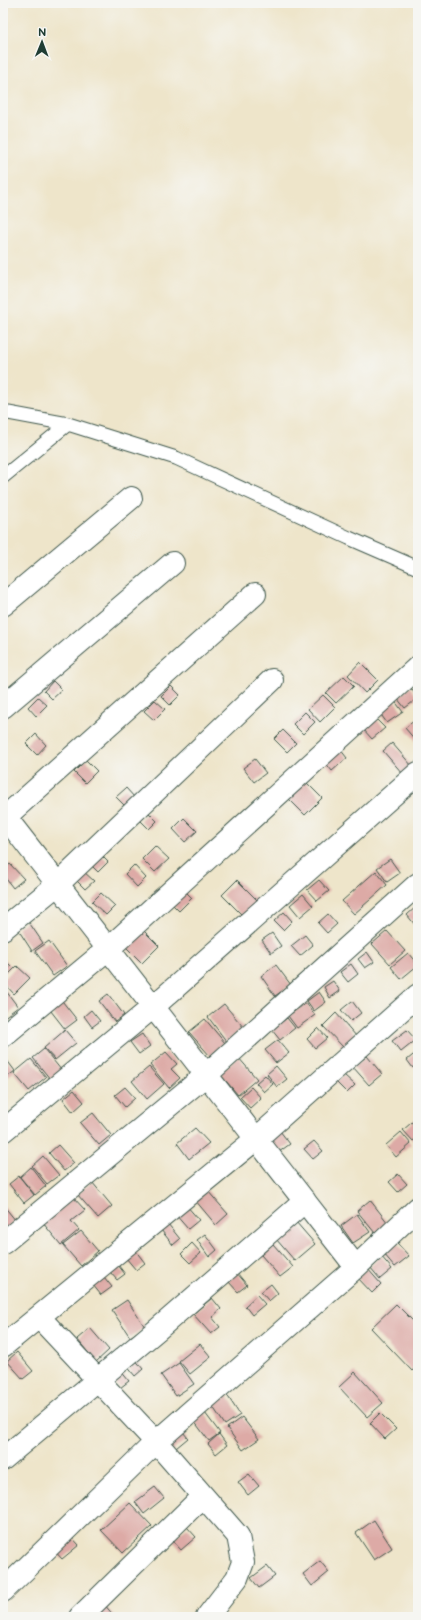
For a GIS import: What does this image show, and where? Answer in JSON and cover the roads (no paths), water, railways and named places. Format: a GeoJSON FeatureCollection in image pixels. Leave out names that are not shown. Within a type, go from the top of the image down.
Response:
{"type":"FeatureCollection","features":[{"type":"Feature","properties":{"kind":"street"},"geometry":{"type":"LineString","coordinates":[[3,605],[131,498]]}},
{"type":"Feature","properties":{"kind":"street"},"geometry":{"type":"LineString","coordinates":[[3,707],[173,563]]}},
{"type":"Feature","properties":{"kind":"street"},"geometry":{"type":"LineString","coordinates":[[256,594],[4,817],[58,884],[356,1267]]}},
{"type":"Feature","properties":{"kind":"street"},"geometry":{"type":"LineString","coordinates":[[3,1036],[108,949],[418,666]]}},
{"type":"Feature","properties":{"kind":"street"},"geometry":{"type":"LineString","coordinates":[[3,929],[58,884],[272,680]]}},
{"type":"Feature","properties":{"kind":"street"},"geometry":{"type":"LineString","coordinates":[[3,1131],[153,1007],[418,773]]}},
{"type":"Feature","properties":{"kind":"street"},"geometry":{"type":"LineString","coordinates":[[3,1243],[206,1075],[418,884]]}},
{"type":"Feature","properties":{"kind":"street"},"geometry":{"type":"LineString","coordinates":[[3,1346],[256,1139],[418,995]]}},
{"type":"Feature","properties":{"kind":"street"},"geometry":{"type":"LineString","coordinates":[[3,1459],[157,1330],[304,1201]]}},
{"type":"Feature","properties":{"kind":"street"},"geometry":{"type":"LineString","coordinates":[[3,1591],[156,1442],[356,1267],[418,1208]]}},
{"type":"Feature","properties":{"kind":"street"},"geometry":{"type":"LineString","coordinates":[[39,1317],[156,1442],[238,1536],[243,1562],[237,1578],[207,1617]]}},
{"type":"Feature","properties":{"kind":"street"},"geometry":{"type":"LineString","coordinates":[[80,1617],[203,1496]]}},
{"type":"Feature","properties":{"kind":"lane"},"geometry":{"type":"LineString","coordinates":[[3,412],[68,424],[176,458],[349,538],[418,568]]}},
{"type":"Feature","properties":{"kind":"lane"},"geometry":{"type":"LineString","coordinates":[[3,477],[68,424]]}}]}
